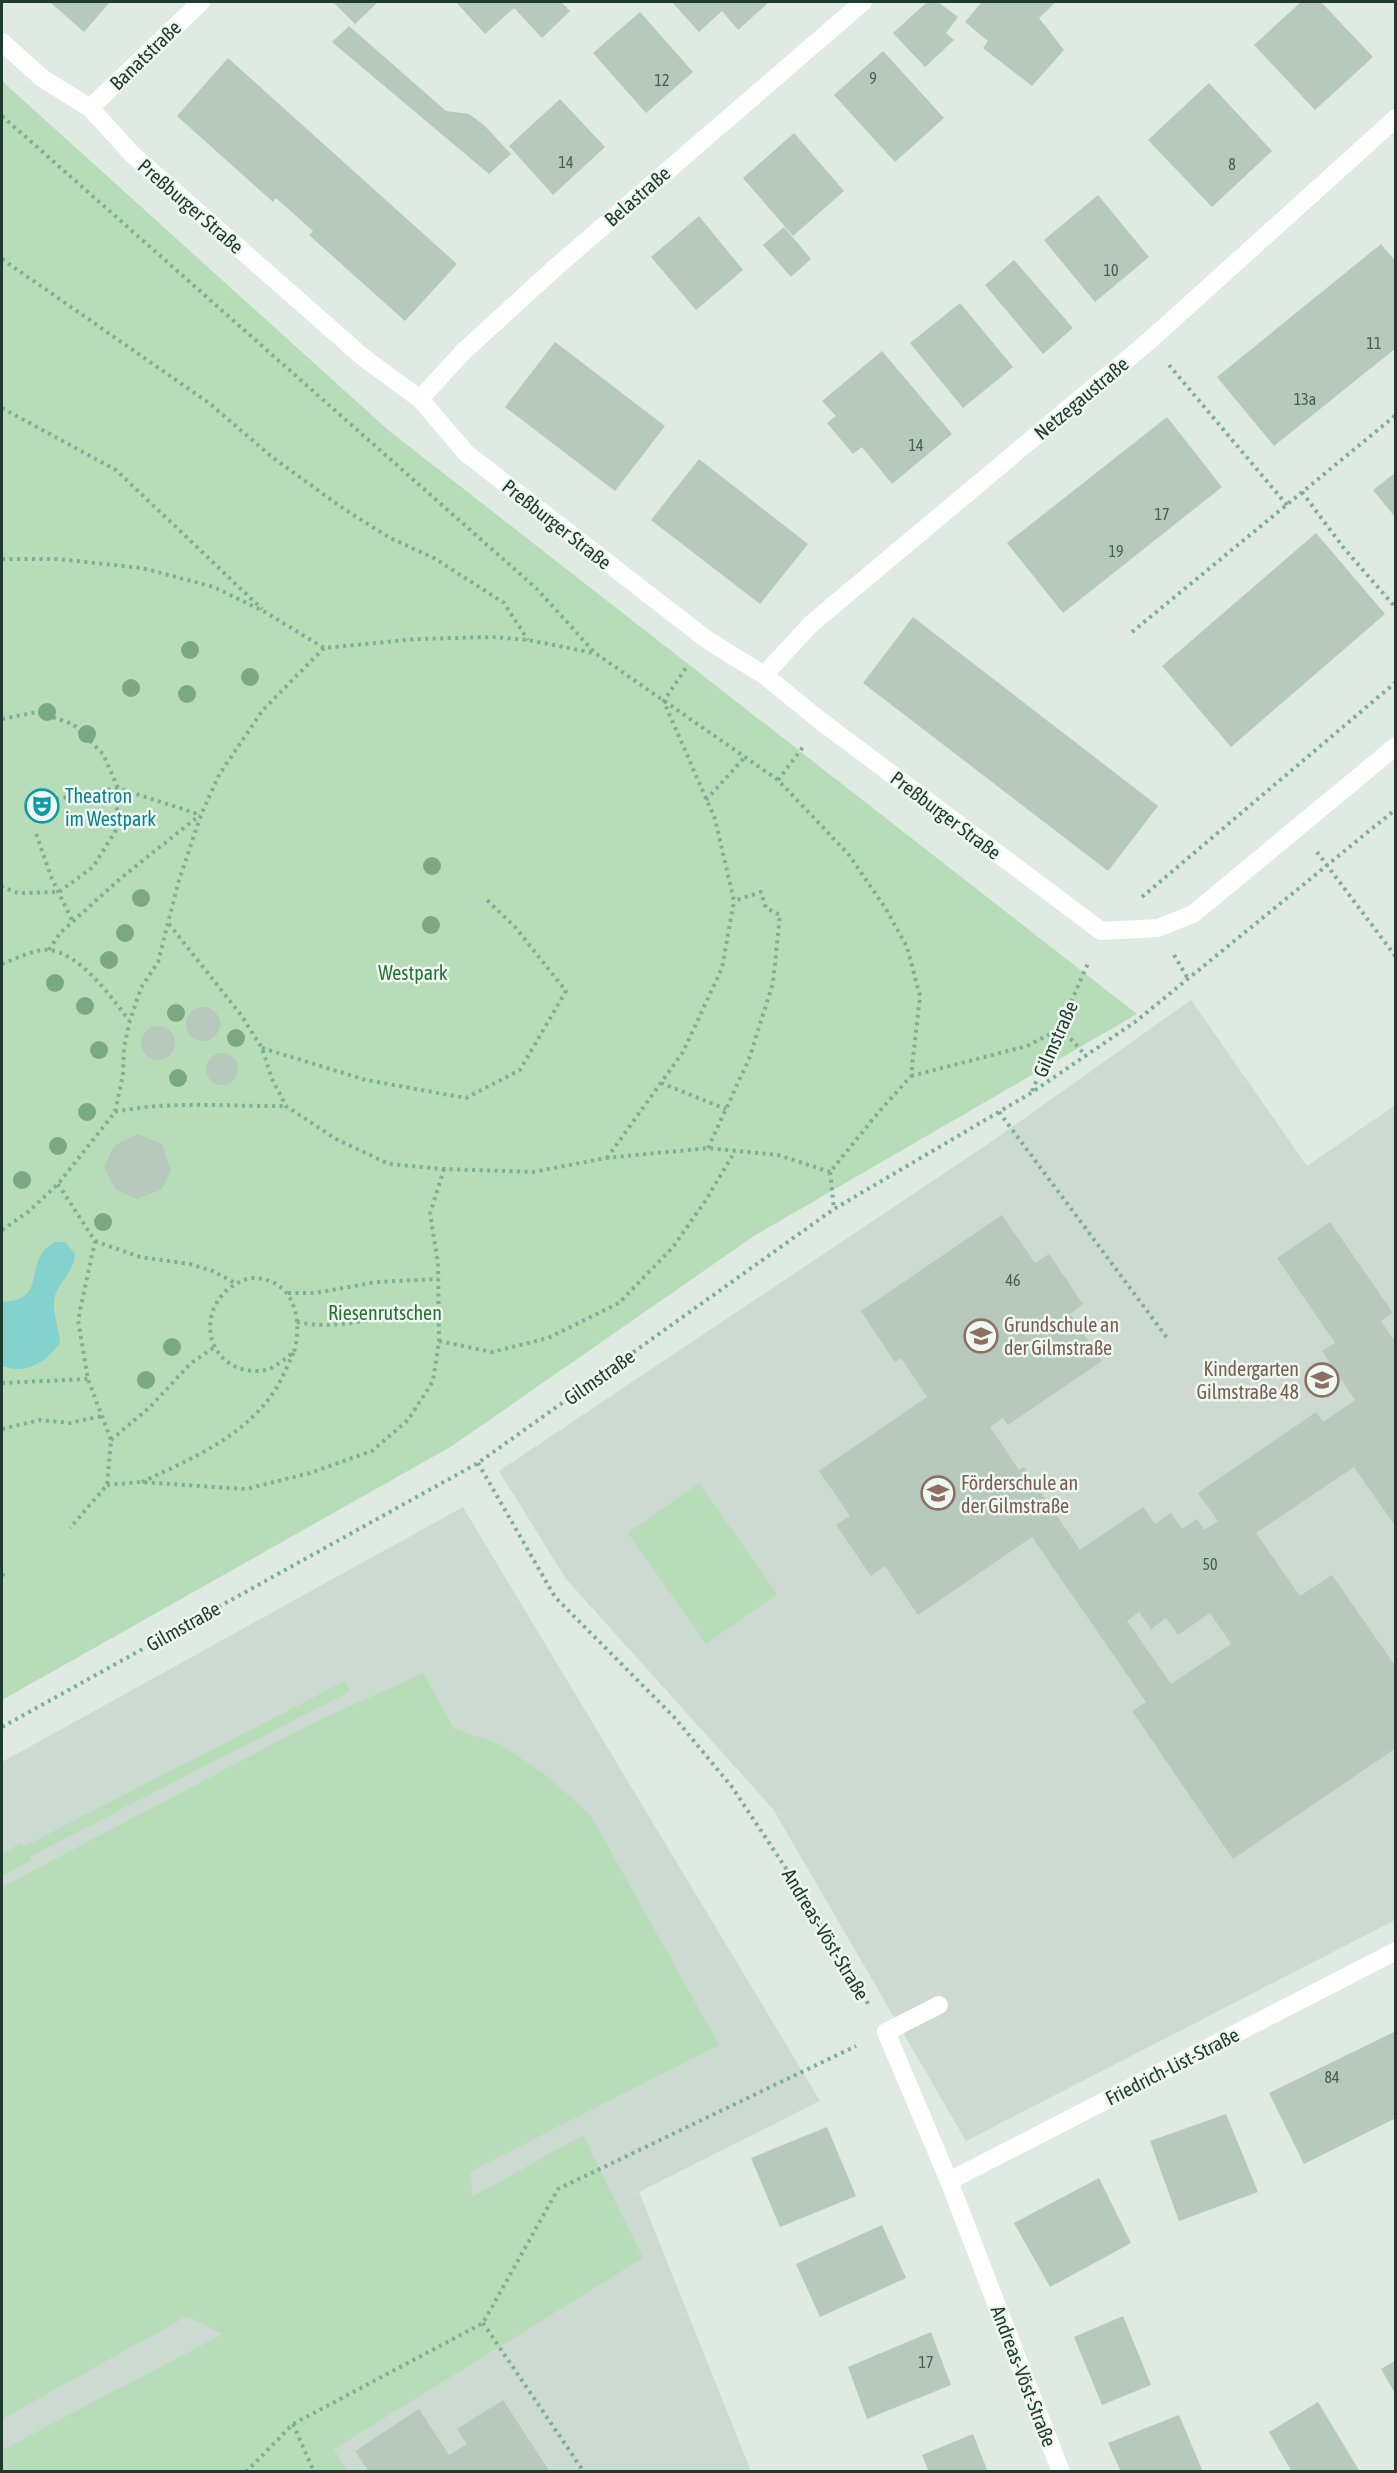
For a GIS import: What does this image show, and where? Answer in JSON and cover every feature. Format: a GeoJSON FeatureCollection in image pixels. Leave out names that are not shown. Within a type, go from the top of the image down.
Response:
{"type":"FeatureCollection","features":[{"type":"Feature","properties":{"kind":"street","name":"Banatstraße"},"geometry":{"type":"LineString","coordinates":[[90,108],[201,2]]}},
{"type":"Feature","properties":{"kind":"street","name":"Belastraße"},"geometry":{"type":"LineString","coordinates":[[420,399],[463,352],[556,267],[862,2]]}},
{"type":"Feature","properties":{"kind":"street","name":"Preßburger Straße"},"geometry":{"type":"LineString","coordinates":[[2,42],[42,78],[90,108],[133,155],[364,358],[420,399],[466,453],[706,639],[764,675],[822,722],[1101,931]]}},
{"type":"Feature","properties":{"kind":"street","name":"Netzegaustraße"},"geometry":{"type":"LineString","coordinates":[[764,675],[811,624],[1149,341],[1395,118]]}},
{"type":"Feature","properties":{"kind":"street"},"geometry":{"type":"LineString","coordinates":[[1101,931],[1158,928],[1193,914],[1395,746]]}},
{"type":"Feature","properties":{"kind":"street","name":"Friedrich-List-Straße"},"geometry":{"type":"LineString","coordinates":[[949,2181],[1395,1951]]}},
{"type":"Feature","properties":{"kind":"street"},"geometry":{"type":"LineString","coordinates":[[886,2032],[939,2005]]}},
{"type":"Feature","properties":{"kind":"street","name":"Andreas-Vöst-Straße"},"geometry":{"type":"LineString","coordinates":[[886,2032],[949,2181],[1061,2472]]}},
{"type":"Feature","properties":{"kind":"path"},"geometry":{"type":"LineString","coordinates":[[2,116],[537,589],[595,653],[778,780],[849,855],[886,909],[907,947],[920,996],[911,1077]]}},
{"type":"Feature","properties":{"kind":"path"},"geometry":{"type":"LineString","coordinates":[[2,259],[209,403],[272,457],[344,510],[390,538],[434,558],[504,603],[528,640]]}},
{"type":"Feature","properties":{"kind":"path"},"geometry":{"type":"LineString","coordinates":[[1149,341],[1287,505]]}},
{"type":"Feature","properties":{"kind":"path"},"geometry":{"type":"LineString","coordinates":[[2,408],[116,470],[265,612]]}},
{"type":"Feature","properties":{"kind":"path"},"geometry":{"type":"LineString","coordinates":[[1132,632],[1395,415]]}},
{"type":"Feature","properties":{"kind":"path"},"geometry":{"type":"LineString","coordinates":[[1302,492],[1343,547],[1395,608]]}},
{"type":"Feature","properties":{"kind":"path"},"geometry":{"type":"LineString","coordinates":[[2,559],[58,559],[142,568],[214,587],[265,612],[324,648],[416,639],[494,637],[528,640],[595,653]]}},
{"type":"Feature","properties":{"kind":"path"},"geometry":{"type":"LineString","coordinates":[[663,702],[706,639]]}},
{"type":"Feature","properties":{"kind":"path"},"geometry":{"type":"LineString","coordinates":[[2,1230],[28,1212],[58,1184],[115,1112],[130,1020],[141,988],[158,962],[179,880],[201,815],[219,775],[262,711],[324,648]]}},
{"type":"Feature","properties":{"kind":"path"},"geometry":{"type":"LineString","coordinates":[[1101,931],[1395,682]]}},
{"type":"Feature","properties":{"kind":"path"},"geometry":{"type":"LineString","coordinates":[[606,1158],[683,1052],[722,968],[734,901],[715,819],[663,702]]}},
{"type":"Feature","properties":{"kind":"path"},"geometry":{"type":"LineString","coordinates":[[2,719],[37,712],[73,724],[103,754],[118,788],[116,830],[93,867],[59,892],[18,893],[2,887]]}},
{"type":"Feature","properties":{"kind":"path"},"geometry":{"type":"LineString","coordinates":[[778,780],[822,722]]}},
{"type":"Feature","properties":{"kind":"path"},"geometry":{"type":"LineString","coordinates":[[706,800],[745,757]]}},
{"type":"Feature","properties":{"kind":"path"},"geometry":{"type":"LineString","coordinates":[[56,799],[118,788],[201,815]]}},
{"type":"Feature","properties":{"kind":"path"},"geometry":{"type":"LineString","coordinates":[[1031,1093],[1135,1022],[1187,977],[1328,866],[1395,808]]}},
{"type":"Feature","properties":{"kind":"path"},"geometry":{"type":"LineString","coordinates":[[49,950],[60,933],[155,849],[201,815]]}},
{"type":"Feature","properties":{"kind":"path"},"geometry":{"type":"LineString","coordinates":[[1298,829],[1395,957]]}},
{"type":"Feature","properties":{"kind":"path"},"geometry":{"type":"LineString","coordinates":[[36,834],[73,922]]}},
{"type":"Feature","properties":{"kind":"path"},"geometry":{"type":"LineString","coordinates":[[708,1148],[749,1059],[773,983],[780,915],[766,908],[761,892],[734,901]]}},
{"type":"Feature","properties":{"kind":"path"},"geometry":{"type":"LineString","coordinates":[[262,1048],[366,1080],[466,1098],[520,1070],[566,991],[515,927],[485,898]]}},
{"type":"Feature","properties":{"kind":"path"},"geometry":{"type":"LineString","coordinates":[[169,924],[242,1015],[262,1048],[272,1079],[286,1106],[336,1139],[389,1164],[444,1170],[533,1172],[606,1158],[708,1148],[778,1155],[830,1172]]}},
{"type":"Feature","properties":{"kind":"path","name":"Gilmstraße"},"geometry":{"type":"LineString","coordinates":[[2,1727],[478,1463],[834,1209],[1031,1093],[1101,931]]}},
{"type":"Feature","properties":{"kind":"path"},"geometry":{"type":"LineString","coordinates":[[2,963],[49,950],[74,960],[104,989],[130,1020]]}},
{"type":"Feature","properties":{"kind":"path"},"geometry":{"type":"LineString","coordinates":[[834,1209],[830,1172],[911,1077],[1027,1046],[1061,1028],[1086,1056]]}},
{"type":"Feature","properties":{"kind":"path"},"geometry":{"type":"LineString","coordinates":[[661,1083],[726,1109]]}},
{"type":"Feature","properties":{"kind":"path"},"geometry":{"type":"LineString","coordinates":[[115,1112],[144,1106],[171,1105],[286,1106]]}},
{"type":"Feature","properties":{"kind":"path"},"geometry":{"type":"LineString","coordinates":[[999,1112],[1168,1339]]}},
{"type":"Feature","properties":{"kind":"path"},"geometry":{"type":"LineString","coordinates":[[439,1341],[492,1352],[548,1338],[619,1303],[673,1247],[706,1200],[735,1151]]}},
{"type":"Feature","properties":{"kind":"path"},"geometry":{"type":"LineString","coordinates":[[107,1485],[141,1482],[246,1489],[310,1473],[372,1451],[408,1420],[434,1381],[440,1312],[430,1214],[444,1170]]}},
{"type":"Feature","properties":{"kind":"path"},"geometry":{"type":"LineString","coordinates":[[58,1184],[95,1241],[140,1257],[189,1264],[213,1271],[235,1283]]}},
{"type":"Feature","properties":{"kind":"path"},"geometry":{"type":"LineString","coordinates":[[70,1528],[107,1485],[111,1440],[88,1379],[78,1320],[95,1241]]}},
{"type":"Feature","properties":{"kind":"path"},"geometry":{"type":"LineString","coordinates":[[141,1482],[220,1442],[248,1419],[275,1391],[294,1352],[298,1336],[297,1313],[288,1293],[273,1282],[255,1278],[235,1283],[219,1298],[208,1320],[213,1348],[234,1366],[258,1371],[274,1367],[294,1352]]}},
{"type":"Feature","properties":{"kind":"path"},"geometry":{"type":"LineString","coordinates":[[288,1293],[315,1293],[377,1282],[438,1280]]}},
{"type":"Feature","properties":{"kind":"path"},"geometry":{"type":"LineString","coordinates":[[297,1322],[321,1327],[352,1325],[384,1316],[418,1311],[440,1312]]}},
{"type":"Feature","properties":{"kind":"path"},"geometry":{"type":"LineString","coordinates":[[111,1440],[150,1407],[190,1364],[213,1348]]}},
{"type":"Feature","properties":{"kind":"path"},"geometry":{"type":"LineString","coordinates":[[2,1383],[88,1379]]}},
{"type":"Feature","properties":{"kind":"path"},"geometry":{"type":"LineString","coordinates":[[2,1429],[40,1420],[70,1423],[102,1416]]}},
{"type":"Feature","properties":{"kind":"path","name":"Andreas-Vöst-Straße"},"geometry":{"type":"LineString","coordinates":[[478,1463],[555,1597],[674,1717],[732,1787],[793,1879],[886,2032]]}},
{"type":"Feature","properties":{"kind":"path"},"geometry":{"type":"LineString","coordinates":[[246,2472],[293,2424],[483,2324],[558,2190],[608,2163],[886,2032]]}},
{"type":"Feature","properties":{"kind":"path"},"geometry":{"type":"LineString","coordinates":[[483,2324],[584,2472]]}},
{"type":"Feature","properties":{"kind":"path"},"geometry":{"type":"LineString","coordinates":[[293,2424],[314,2472]]}},
{"type":"Feature","properties":{"kind":"shaded area"},"geometry":{"type":"Polygon","coordinates":[[[1191,1000],[1307,1166],[1394,1106],[1395,1109],[1395,1920],[966,2141],[773,1809],[566,1579],[499,1471],[988,1144],[1191,1000]]]}},
{"type":"Feature","properties":{"kind":"shaded area"},"geometry":{"type":"Polygon","coordinates":[[[463,1507],[820,2101],[639,2192],[751,2471],[2,2471],[2,1762],[463,1507]]]}},
{"type":"Feature","properties":{"kind":"green space","name":"Westpark"},"geometry":{"type":"Polygon","coordinates":[[[2,81],[388,430],[1137,1014],[754,1236],[452,1446],[2,1700],[2,81]]]}},
{"type":"Feature","properties":{"kind":"green space"},"geometry":{"type":"Polygon","coordinates":[[[699,1483],[777,1594],[706,1644],[628,1533],[699,1483]]]}},
{"type":"Feature","properties":{"kind":"green space"},"geometry":{"type":"Polygon","coordinates":[[[423,1673],[454,1729],[500,1744],[550,1778],[591,1816],[719,2045],[471,2171],[472,2197],[583,2135],[643,2258],[334,2449],[347,2471],[2,2471],[2,2450],[223,2334],[187,2316],[2,2419],[2,1887],[311,1724],[423,1673]]]}},
{"type":"Feature","properties":{"kind":"green space"},"geometry":{"type":"Polygon","coordinates":[[[345,1681],[350,1691],[29,1857],[31,1861],[2,1876],[2,1854],[21,1843],[23,1847],[345,1681]]]}},
{"type":"Feature","properties":{"kind":"water"},"geometry":{"type":"Polygon","coordinates":[[[54,1242],[65,1242],[75,1254],[71,1268],[55,1294],[54,1311],[60,1343],[48,1356],[27,1368],[2,1366],[2,1302],[15,1300],[29,1291],[38,1260],[54,1242]]]}},
{"type":"Feature","properties":{"kind":"building"},"geometry":{"type":"Polygon","coordinates":[[[50,2],[110,2],[84,32],[50,2]]]}},
{"type":"Feature","properties":{"kind":"building"},"geometry":{"type":"Polygon","coordinates":[[[333,2],[378,2],[355,24],[333,2]]]}},
{"type":"Feature","properties":{"kind":"building"},"geometry":{"type":"Polygon","coordinates":[[[456,2],[561,2],[570,11],[542,38],[514,8],[485,34],[456,2]]]}},
{"type":"Feature","properties":{"kind":"building"},"geometry":{"type":"Polygon","coordinates":[[[672,2],[769,2],[738,30],[722,11],[699,32],[672,2]]]}},
{"type":"Feature","properties":{"kind":"building"},"geometry":{"type":"Polygon","coordinates":[[[927,2],[938,2],[958,17],[946,33],[954,40],[925,67],[893,33],[927,2]]]}},
{"type":"Feature","properties":{"kind":"building"},"geometry":{"type":"Polygon","coordinates":[[[982,2],[1056,2],[1039,18],[1064,50],[1032,86],[983,48],[988,41],[965,22],[982,2]]]}},
{"type":"Feature","properties":{"kind":"building"},"geometry":{"type":"Polygon","coordinates":[[[1301,2],[1321,2],[1373,57],[1315,110],[1254,45],[1301,2]]]}},
{"type":"Feature","properties":{"kind":"building"},"geometry":{"type":"Polygon","coordinates":[[[640,12],[693,72],[646,113],[593,53],[640,12]]]}},
{"type":"Feature","properties":{"kind":"building"},"geometry":{"type":"Polygon","coordinates":[[[349,26],[446,111],[469,114],[484,125],[511,154],[489,174],[332,42],[349,26]]]}},
{"type":"Feature","properties":{"kind":"building"},"geometry":{"type":"Polygon","coordinates":[[[883,51],[944,118],[895,162],[834,95],[883,51]]]}},
{"type":"Feature","properties":{"kind":"building"},"geometry":{"type":"Polygon","coordinates":[[[228,58],[457,264],[405,321],[309,235],[313,231],[276,198],[273,202],[177,116],[228,58]]]}},
{"type":"Feature","properties":{"kind":"building"},"geometry":{"type":"Polygon","coordinates":[[[1209,83],[1272,151],[1212,207],[1148,140],[1209,83]]]}},
{"type":"Feature","properties":{"kind":"building"},"geometry":{"type":"Polygon","coordinates":[[[560,99],[605,147],[553,195],[509,146],[560,99]]]}},
{"type":"Feature","properties":{"kind":"building"},"geometry":{"type":"Polygon","coordinates":[[[794,133],[844,191],[793,236],[743,178],[794,133]]]}},
{"type":"Feature","properties":{"kind":"building"},"geometry":{"type":"Polygon","coordinates":[[[1098,195],[1149,257],[1095,302],[1044,240],[1098,195]]]}},
{"type":"Feature","properties":{"kind":"building"},"geometry":{"type":"Polygon","coordinates":[[[699,216],[743,270],[696,310],[651,257],[699,216]]]}},
{"type":"Feature","properties":{"kind":"building"},"geometry":{"type":"Polygon","coordinates":[[[784,227],[811,259],[791,277],[763,245],[784,227]]]}},
{"type":"Feature","properties":{"kind":"building"},"geometry":{"type":"Polygon","coordinates":[[[1381,244],[1396,262],[1396,348],[1274,446],[1217,377],[1381,244]]]}},
{"type":"Feature","properties":{"kind":"building"},"geometry":{"type":"Polygon","coordinates":[[[1014,260],[1073,328],[1043,354],[985,285],[1014,260]]]}},
{"type":"Feature","properties":{"kind":"building"},"geometry":{"type":"Polygon","coordinates":[[[960,303],[1013,367],[963,408],[910,343],[960,303]]]}},
{"type":"Feature","properties":{"kind":"building"},"geometry":{"type":"Polygon","coordinates":[[[555,342],[665,426],[615,491],[505,407],[555,342]]]}},
{"type":"Feature","properties":{"kind":"building"},"geometry":{"type":"Polygon","coordinates":[[[882,351],[952,434],[892,484],[862,447],[853,454],[827,423],[836,416],[822,401],[882,351]]]}},
{"type":"Feature","properties":{"kind":"building"},"geometry":{"type":"Polygon","coordinates":[[[1167,417],[1222,487],[1063,613],[1007,543],[1167,417]]]}},
{"type":"Feature","properties":{"kind":"building"},"geometry":{"type":"Polygon","coordinates":[[[699,459],[808,544],[760,604],[651,520],[699,459]]]}},
{"type":"Feature","properties":{"kind":"building"},"geometry":{"type":"Polygon","coordinates":[[[1396,472],[1396,518],[1373,490],[1396,472]]]}},
{"type":"Feature","properties":{"kind":"building"},"geometry":{"type":"Polygon","coordinates":[[[1316,533],[1385,614],[1231,747],[1162,666],[1316,533]]]}},
{"type":"Feature","properties":{"kind":"building"},"geometry":{"type":"Polygon","coordinates":[[[913,617],[1158,806],[1108,871],[863,683],[913,617]]]}},
{"type":"Feature","properties":{"kind":"building"},"geometry":{"type":"Polygon","coordinates":[[[203,1007],[215,1012],[220,1024],[215,1036],[203,1041],[191,1036],[186,1024],[191,1012],[203,1007]]]}},
{"type":"Feature","properties":{"kind":"building"},"geometry":{"type":"Polygon","coordinates":[[[158,1026],[170,1031],[175,1043],[170,1055],[158,1060],[146,1055],[141,1043],[146,1031],[158,1026]]]}},
{"type":"Feature","properties":{"kind":"building"},"geometry":{"type":"Polygon","coordinates":[[[222,1053],[234,1057],[238,1069],[234,1081],[222,1085],[210,1081],[206,1069],[210,1057],[222,1053]]]}},
{"type":"Feature","properties":{"kind":"building"},"geometry":{"type":"Polygon","coordinates":[[[137,1134],[162,1144],[171,1171],[161,1190],[137,1199],[115,1189],[104,1167],[114,1146],[137,1134]]]}},
{"type":"Feature","properties":{"kind":"building"},"geometry":{"type":"Polygon","coordinates":[[[1002,1215],[1035,1263],[1049,1254],[1083,1304],[1070,1314],[1102,1361],[1008,1425],[1003,1418],[990,1427],[1019,1470],[1024,1467],[1080,1550],[1143,1507],[1155,1524],[1171,1513],[1182,1529],[1197,1519],[1204,1530],[1218,1521],[1198,1493],[1316,1412],[1323,1422],[1355,1400],[1322,1351],[1335,1343],[1277,1258],[1330,1222],[1393,1313],[1381,1321],[1396,1343],[1396,1527],[1354,1467],[1256,1533],[1300,1596],[1332,1575],[1396,1667],[1396,1748],[1233,1859],[1132,1711],[1146,1702],[1032,1537],[918,1615],[885,1566],[871,1576],[836,1525],[850,1516],[819,1471],[927,1397],[901,1358],[895,1362],[861,1311],[1002,1215]],[[1139,1612],[1127,1621],[1171,1684],[1231,1644],[1210,1613],[1178,1635],[1166,1618],[1151,1629],[1139,1612]]]}},
{"type":"Feature","properties":{"kind":"building"},"geometry":{"type":"Polygon","coordinates":[[[1396,2031],[1396,2118],[1304,2164],[1269,2093],[1396,2031]]]}},
{"type":"Feature","properties":{"kind":"building"},"geometry":{"type":"Polygon","coordinates":[[[1226,2114],[1258,2192],[1179,2221],[1150,2141],[1226,2114]]]}},
{"type":"Feature","properties":{"kind":"building"},"geometry":{"type":"Polygon","coordinates":[[[827,2127],[856,2196],[780,2227],[751,2158],[827,2127]]]}},
{"type":"Feature","properties":{"kind":"building"},"geometry":{"type":"Polygon","coordinates":[[[1099,2178],[1131,2243],[1050,2287],[1014,2223],[1099,2178]]]}},
{"type":"Feature","properties":{"kind":"building"},"geometry":{"type":"Polygon","coordinates":[[[882,2225],[906,2278],[820,2317],[796,2264],[882,2225]]]}},
{"type":"Feature","properties":{"kind":"building"},"geometry":{"type":"Polygon","coordinates":[[[1123,2316],[1151,2385],[1102,2405],[1074,2337],[1123,2316]]]}},
{"type":"Feature","properties":{"kind":"building"},"geometry":{"type":"Polygon","coordinates":[[[931,2332],[951,2385],[867,2419],[848,2367],[931,2332]]]}},
{"type":"Feature","properties":{"kind":"building"},"geometry":{"type":"Polygon","coordinates":[[[1396,2360],[1396,2395],[1381,2369],[1396,2360]]]}},
{"type":"Feature","properties":{"kind":"building"},"geometry":{"type":"Polygon","coordinates":[[[503,2400],[550,2472],[369,2472],[355,2451],[419,2409],[449,2455],[467,2444],[457,2429],[503,2400]]]}},
{"type":"Feature","properties":{"kind":"building"},"geometry":{"type":"Polygon","coordinates":[[[1318,2402],[1360,2472],[1292,2472],[1269,2432],[1318,2402]]]}},
{"type":"Feature","properties":{"kind":"building"},"geometry":{"type":"Polygon","coordinates":[[[1179,2415],[1203,2472],[1121,2472],[1108,2443],[1179,2415]]]}},
{"type":"Feature","properties":{"kind":"building"},"geometry":{"type":"Polygon","coordinates":[[[973,2434],[988,2472],[929,2472],[922,2455],[973,2434]]]}},
{"type":"Feature","properties":{"kind":"place","name":"Theatron im Westpark"},"geometry":{"type":"Point","coordinates":[42,806]}},
{"type":"Feature","properties":{"kind":"place","name":"Grundschule an der Gilmstraße"},"geometry":{"type":"Point","coordinates":[981,1336]}},
{"type":"Feature","properties":{"kind":"place","name":"Kindergarten Gilmstraße 48"},"geometry":{"type":"Point","coordinates":[1322,1380]}},
{"type":"Feature","properties":{"kind":"place","name":"Förderschule an der Gilmstraße"},"geometry":{"type":"Point","coordinates":[938,1493]}},
{"type":"Feature","properties":{"kind":"park label","name":"Riesenrutschen"},"geometry":{"type":"Point","coordinates":[385,1312]}}]}
